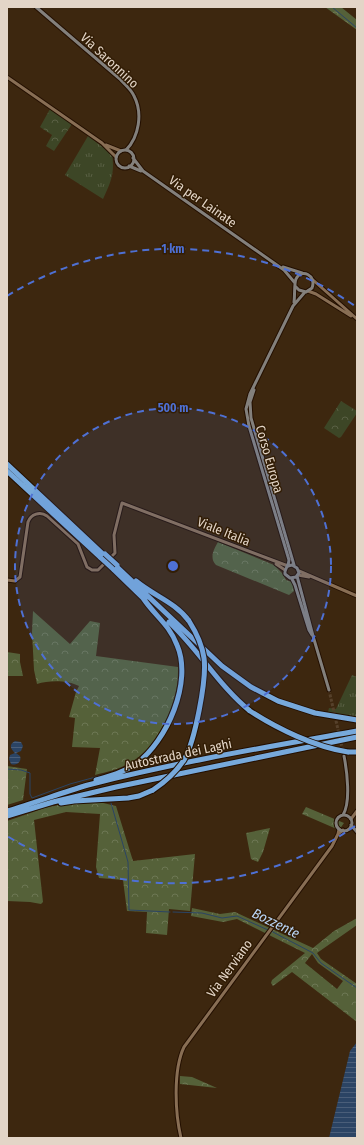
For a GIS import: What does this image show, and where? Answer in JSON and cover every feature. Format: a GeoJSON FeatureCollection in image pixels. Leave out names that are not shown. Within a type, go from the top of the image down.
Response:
{"type":"FeatureCollection","features":[{"type":"Feature","properties":{"kind":"highway"},"geometry":{"type":"LineString","coordinates":[[7,464],[222,666],[250,687],[278,701],[315,713],[357,720]]}},
{"type":"Feature","properties":{"kind":"highway"},"geometry":{"type":"LineString","coordinates":[[7,471],[104,556]]}},
{"type":"Feature","properties":{"kind":"highway"},"geometry":{"type":"LineString","coordinates":[[7,811],[124,771],[143,758],[158,741],[178,701],[182,682],[182,664],[177,645],[169,629],[115,567]]}},
{"type":"Feature","properties":{"kind":"highway"},"geometry":{"type":"LineString","coordinates":[[32,808],[74,801],[139,796],[153,790],[170,776],[181,765],[188,753],[194,734],[203,684],[203,651],[199,638],[189,621],[170,602],[141,585],[115,567]]}},
{"type":"Feature","properties":{"kind":"highway"},"geometry":{"type":"LineString","coordinates":[[143,598],[181,633],[224,687],[250,711],[272,725],[326,748],[346,754],[357,752]]}},
{"type":"Feature","properties":{"kind":"highway","name":"Autostrada dei Laghi"},"geometry":{"type":"LineString","coordinates":[[7,811],[87,786],[129,776],[213,757],[357,731]]}},
{"type":"Feature","properties":{"kind":"highway","name":"Autostrada dei Laghi"},"geometry":{"type":"LineString","coordinates":[[7,816],[53,802],[116,787],[357,736]]}},
{"type":"Feature","properties":{"kind":"main road","name":"Via Saronnino"},"geometry":{"type":"LineString","coordinates":[[36,7],[129,88],[135,98],[139,113],[137,130],[133,142],[133,157]]}},
{"type":"Feature","properties":{"kind":"main road","name":"Via Saronnino"},"geometry":{"type":"LineString","coordinates":[[126,150],[133,142]]}},
{"type":"Feature","properties":{"kind":"main road"},"geometry":{"type":"LineString","coordinates":[[126,150],[130,152],[133,157],[132,163],[126,167],[120,166],[116,158],[121,151],[126,150]]}},
{"type":"Feature","properties":{"kind":"main road","name":"Via per Lainate"},"geometry":{"type":"LineString","coordinates":[[133,157],[143,171]]}},
{"type":"Feature","properties":{"kind":"main road","name":"Via per Lainate"},"geometry":{"type":"LineString","coordinates":[[129,166],[143,171],[278,265]]}},
{"type":"Feature","properties":{"kind":"main road"},"geometry":{"type":"LineString","coordinates":[[278,265],[309,275],[313,280],[313,285],[306,291],[299,290],[288,273],[278,265]]}},
{"type":"Feature","properties":{"kind":"main road"},"geometry":{"type":"LineString","coordinates":[[295,284],[298,276],[303,274]]}},
{"type":"Feature","properties":{"kind":"main road","name":"Corso Europa"},"geometry":{"type":"LineString","coordinates":[[293,306],[295,284]]}},
{"type":"Feature","properties":{"kind":"main road","name":"Corso Europa"},"geometry":{"type":"LineString","coordinates":[[288,566],[289,560],[249,426],[246,409],[250,394],[293,306],[306,291]]}},
{"type":"Feature","properties":{"kind":"main road","name":"Corso Europa"},"geometry":{"type":"LineString","coordinates":[[267,359],[252,394],[250,402],[251,414],[294,565]]}},
{"type":"Feature","properties":{"kind":"main road"},"geometry":{"type":"LineString","coordinates":[[311,629],[295,585],[292,579],[286,576],[285,570],[288,566],[294,565],[298,574],[311,629],[329,690]]}},
{"type":"Feature","properties":{"kind":"main road"},"geometry":{"type":"LineString","coordinates":[[292,579],[298,574]]}},
{"type":"Feature","properties":{"kind":"main road"},"geometry":{"type":"LineString","coordinates":[[346,754],[347,777],[345,809],[351,825],[357,832]]}},
{"type":"Feature","properties":{"kind":"main road"},"geometry":{"type":"LineString","coordinates":[[347,817],[337,820],[339,828],[357,832]]}},
{"type":"Feature","properties":{"kind":"main road"},"geometry":{"type":"LineString","coordinates":[[348,829],[351,825]]}},
{"type":"Feature","properties":{"kind":"street"},"geometry":{"type":"LineString","coordinates":[[7,76],[102,143],[115,150],[121,151]]}},
{"type":"Feature","properties":{"kind":"street"},"geometry":{"type":"LineString","coordinates":[[102,143],[116,158]]}},
{"type":"Feature","properties":{"kind":"street"},"geometry":{"type":"LineString","coordinates":[[313,280],[357,319]]}},
{"type":"Feature","properties":{"kind":"street"},"geometry":{"type":"LineString","coordinates":[[306,291],[316,294],[357,319]]}},
{"type":"Feature","properties":{"kind":"street","name":"Viale Italia"},"geometry":{"type":"LineString","coordinates":[[7,580],[15,581],[20,577],[28,522],[32,516],[38,513],[47,516],[79,546],[86,564],[90,569],[95,571],[98,570],[115,553],[114,535],[122,502],[268,560],[281,566],[285,570]]}},
{"type":"Feature","properties":{"kind":"street","name":"Viale Italia"},"geometry":{"type":"LineString","coordinates":[[268,560],[288,566]]}},
{"type":"Feature","properties":{"kind":"street"},"geometry":{"type":"LineString","coordinates":[[298,574],[311,577],[357,596]]}},
{"type":"Feature","properties":{"kind":"street"},"geometry":{"type":"LineString","coordinates":[[347,817],[357,811]]}},
{"type":"Feature","properties":{"kind":"street"},"geometry":{"type":"LineString","coordinates":[[338,834],[339,828]]}},
{"type":"Feature","properties":{"kind":"street"},"geometry":{"type":"LineString","coordinates":[[338,834],[343,830]]}},
{"type":"Feature","properties":{"kind":"street","name":"Via Nerviano"},"geometry":{"type":"LineString","coordinates":[[182,1138],[178,1115],[177,1084],[179,1063],[186,1044],[327,852],[338,834]]}},
{"type":"Feature","properties":{"kind":"green space"},"geometry":{"type":"Polygon","coordinates":[[[325,7],[341,7],[357,20],[357,30],[325,7]]]}},
{"type":"Feature","properties":{"kind":"green space"},"geometry":{"type":"Polygon","coordinates":[[[50,109],[72,124],[54,151],[46,146],[52,135],[40,127],[50,109]]]}},
{"type":"Feature","properties":{"kind":"green space"},"geometry":{"type":"Polygon","coordinates":[[[88,136],[112,154],[112,177],[103,199],[65,175],[88,136]]]}},
{"type":"Feature","properties":{"kind":"green space"},"geometry":{"type":"Polygon","coordinates":[[[341,401],[357,411],[357,413],[339,438],[324,428],[341,401]]]}},
{"type":"Feature","properties":{"kind":"green space"},"geometry":{"type":"Polygon","coordinates":[[[218,542],[274,565],[282,573],[286,580],[292,582],[294,591],[289,595],[216,565],[213,556],[218,542]]]}},
{"type":"Feature","properties":{"kind":"green space"},"geometry":{"type":"Polygon","coordinates":[[[33,611],[70,644],[90,621],[100,623],[96,656],[178,667],[175,696],[167,718],[154,740],[139,757],[117,769],[95,775],[100,748],[72,747],[75,718],[69,717],[79,686],[58,681],[37,684],[34,670],[32,632],[33,611]]]}},
{"type":"Feature","properties":{"kind":"green space"},"geometry":{"type":"Polygon","coordinates":[[[7,652],[20,654],[23,676],[7,676],[7,652]]]}},
{"type":"Feature","properties":{"kind":"green space"},"geometry":{"type":"Polygon","coordinates":[[[352,675],[357,677],[357,717],[328,712],[329,708],[336,709],[352,675]]]}},
{"type":"Feature","properties":{"kind":"green space"},"geometry":{"type":"Polygon","coordinates":[[[7,766],[27,769],[23,800],[7,805],[7,766]]]}},
{"type":"Feature","properties":{"kind":"green space"},"geometry":{"type":"Polygon","coordinates":[[[72,802],[99,802],[116,806],[133,861],[195,854],[190,911],[169,909],[167,935],[146,933],[147,912],[127,911],[123,880],[99,878],[96,867],[100,814],[66,812],[34,820],[43,902],[41,904],[7,901],[7,821],[45,808],[72,802]]]}},
{"type":"Feature","properties":{"kind":"green space"},"geometry":{"type":"Polygon","coordinates":[[[306,807],[344,823],[339,830],[302,814],[306,807]]]}},
{"type":"Feature","properties":{"kind":"green space"},"geometry":{"type":"Polygon","coordinates":[[[270,828],[263,852],[258,862],[251,859],[246,833],[270,828]]]}},
{"type":"Feature","properties":{"kind":"green space"},"geometry":{"type":"Polygon","coordinates":[[[192,908],[220,914],[235,912],[313,948],[334,931],[357,918],[357,925],[317,953],[321,959],[357,984],[357,1022],[292,972],[273,986],[271,983],[272,980],[305,953],[237,919],[223,922],[191,916],[192,908]],[[312,954],[305,963],[337,989],[343,981],[318,963],[312,954]]]}},
{"type":"Feature","properties":{"kind":"green space"},"geometry":{"type":"Polygon","coordinates":[[[180,1076],[192,1077],[217,1088],[180,1084],[180,1076]]]}},
{"type":"Feature","properties":{"kind":"water"},"geometry":{"type":"Polygon","coordinates":[[[15,741],[21,742],[23,746],[21,751],[16,753],[20,756],[20,762],[17,764],[11,764],[9,759],[10,755],[15,753],[11,747],[15,741]]]}},
{"type":"Feature","properties":{"kind":"water"},"geometry":{"type":"Polygon","coordinates":[[[357,1042],[357,1138],[329,1138],[350,1051],[357,1042]]]}},
{"type":"Feature","properties":{"kind":"waterway"},"geometry":{"type":"LineString","coordinates":[[332,7],[357,28]]}},
{"type":"Feature","properties":{"kind":"waterway","name":"Bozzente"},"geometry":{"type":"LineString","coordinates":[[7,769],[21,770],[30,773],[30,794],[32,798],[70,784],[103,775]]}},
{"type":"Feature","properties":{"kind":"waterway","name":"Bozzente"},"geometry":{"type":"LineString","coordinates":[[111,803],[128,862],[129,910],[170,912]]}},
{"type":"Feature","properties":{"kind":"waterway","name":"Bozzente"},"geometry":{"type":"LineString","coordinates":[[173,912],[202,913],[222,918],[237,916],[268,930]]}},
{"type":"Feature","properties":{"kind":"waterway","name":"Bozzente"},"geometry":{"type":"LineString","coordinates":[[271,931],[313,953],[321,963],[357,988]]}},
{"type":"Feature","properties":{"kind":"tunnel"},"geometry":{"type":"LineString","coordinates":[[329,690],[344,756]]}}]}
